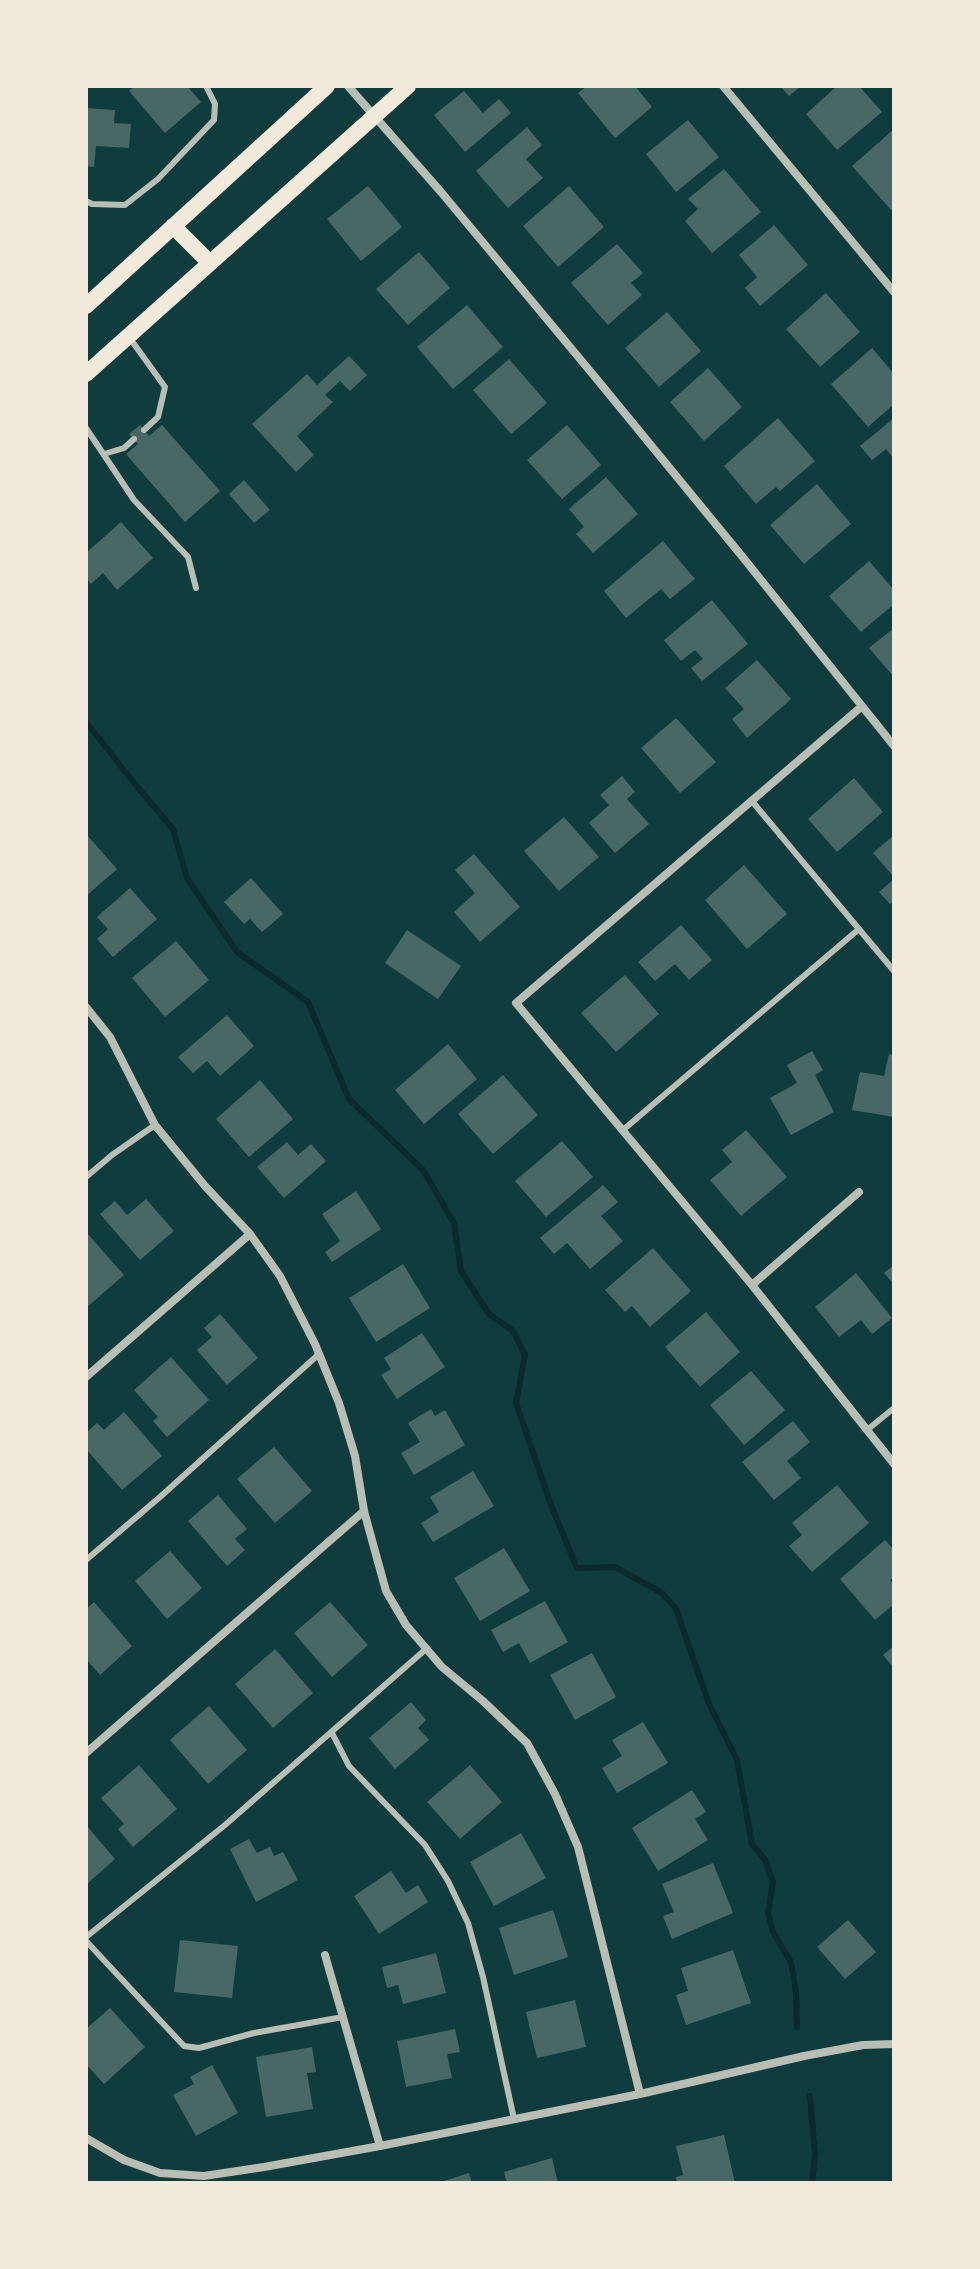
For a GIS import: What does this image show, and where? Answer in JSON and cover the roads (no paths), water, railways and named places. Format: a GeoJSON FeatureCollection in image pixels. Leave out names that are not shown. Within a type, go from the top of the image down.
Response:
{"type":"FeatureCollection","features":[{"type":"Feature","properties":{"kind":"main road"},"geometry":{"type":"LineString","coordinates":[[86,306],[327,86]]}},
{"type":"Feature","properties":{"kind":"main road"},"geometry":{"type":"LineString","coordinates":[[86,374],[408,86]]}},
{"type":"Feature","properties":{"kind":"main road"},"geometry":{"type":"LineString","coordinates":[[173,226],[210,263]]}},
{"type":"Feature","properties":{"kind":"street"},"geometry":{"type":"LineString","coordinates":[[348,86],[595,377],[894,746]]}},
{"type":"Feature","properties":{"kind":"street"},"geometry":{"type":"LineString","coordinates":[[723,86],[894,292]]}},
{"type":"Feature","properties":{"kind":"street"},"geometry":{"type":"LineString","coordinates":[[861,707],[516,1003],[752,1285],[894,1464]]}},
{"type":"Feature","properties":{"kind":"street"},"geometry":{"type":"LineString","coordinates":[[86,1007],[110,1037],[155,1125],[250,1234],[280,1276],[319,1354],[339,1403],[355,1456],[364,1511],[386,1591],[406,1625],[442,1667],[527,1743],[555,1794],[578,1847],[640,2094]]}},
{"type":"Feature","properties":{"kind":"street"},"geometry":{"type":"LineString","coordinates":[[752,1285],[859,1192]]}},
{"type":"Feature","properties":{"kind":"street"},"geometry":{"type":"LineString","coordinates":[[86,1377],[250,1234]]}},
{"type":"Feature","properties":{"kind":"street"},"geometry":{"type":"LineString","coordinates":[[86,1753],[364,1511]]}},
{"type":"Feature","properties":{"kind":"street"},"geometry":{"type":"LineString","coordinates":[[325,1955],[380,2146]]}},
{"type":"Feature","properties":{"kind":"street"},"geometry":{"type":"LineString","coordinates":[[86,2138],[124,2160],[160,2173],[204,2176],[380,2146],[640,2094],[804,2056],[863,2045],[894,2044]]}},
{"type":"Feature","properties":{"kind":"lane"},"geometry":{"type":"LineString","coordinates":[[86,201],[125,205],[158,179],[214,120],[215,104],[206,86]]}},
{"type":"Feature","properties":{"kind":"lane"},"geometry":{"type":"LineString","coordinates":[[129,336],[165,387],[158,417],[144,430]]}},
{"type":"Feature","properties":{"kind":"lane"},"geometry":{"type":"LineString","coordinates":[[86,428],[134,500],[188,557],[196,588]]}},
{"type":"Feature","properties":{"kind":"lane"},"geometry":{"type":"LineString","coordinates":[[104,454],[124,448],[134,439]]}},
{"type":"Feature","properties":{"kind":"lane"},"geometry":{"type":"LineString","coordinates":[[751,800],[894,971]]}},
{"type":"Feature","properties":{"kind":"lane"},"geometry":{"type":"LineString","coordinates":[[623,1130],[859,929]]}},
{"type":"Feature","properties":{"kind":"lane"},"geometry":{"type":"LineString","coordinates":[[86,1177],[155,1125]]}},
{"type":"Feature","properties":{"kind":"lane"},"geometry":{"type":"LineString","coordinates":[[86,1560],[319,1354]]}},
{"type":"Feature","properties":{"kind":"lane"},"geometry":{"type":"LineString","coordinates":[[867,1430],[894,1408]]}},
{"type":"Feature","properties":{"kind":"lane"},"geometry":{"type":"LineString","coordinates":[[343,2017],[254,2033],[199,2048],[184,2046],[86,1939],[225,1825],[426,1649]]}},
{"type":"Feature","properties":{"kind":"lane"},"geometry":{"type":"LineString","coordinates":[[332,1733],[349,1766],[425,1845],[462,1909],[483,1977],[514,2119]]}},
{"type":"Feature","properties":{"kind":"waterway"},"geometry":{"type":"LineString","coordinates":[[86,722],[173,829],[187,878],[237,952],[308,1002],[349,1099],[423,1170],[454,1223],[461,1271],[489,1314],[513,1331],[525,1355],[516,1403],[551,1505],[577,1568],[615,1567],[662,1593],[676,1609],[709,1704],[737,1760],[752,1844],[765,1860],[773,1882],[768,1913],[773,1932],[791,1962],[797,2027]]}},
{"type":"Feature","properties":{"kind":"waterway"},"geometry":{"type":"LineString","coordinates":[[810,2096],[815,2154],[812,2183]]}}]}
